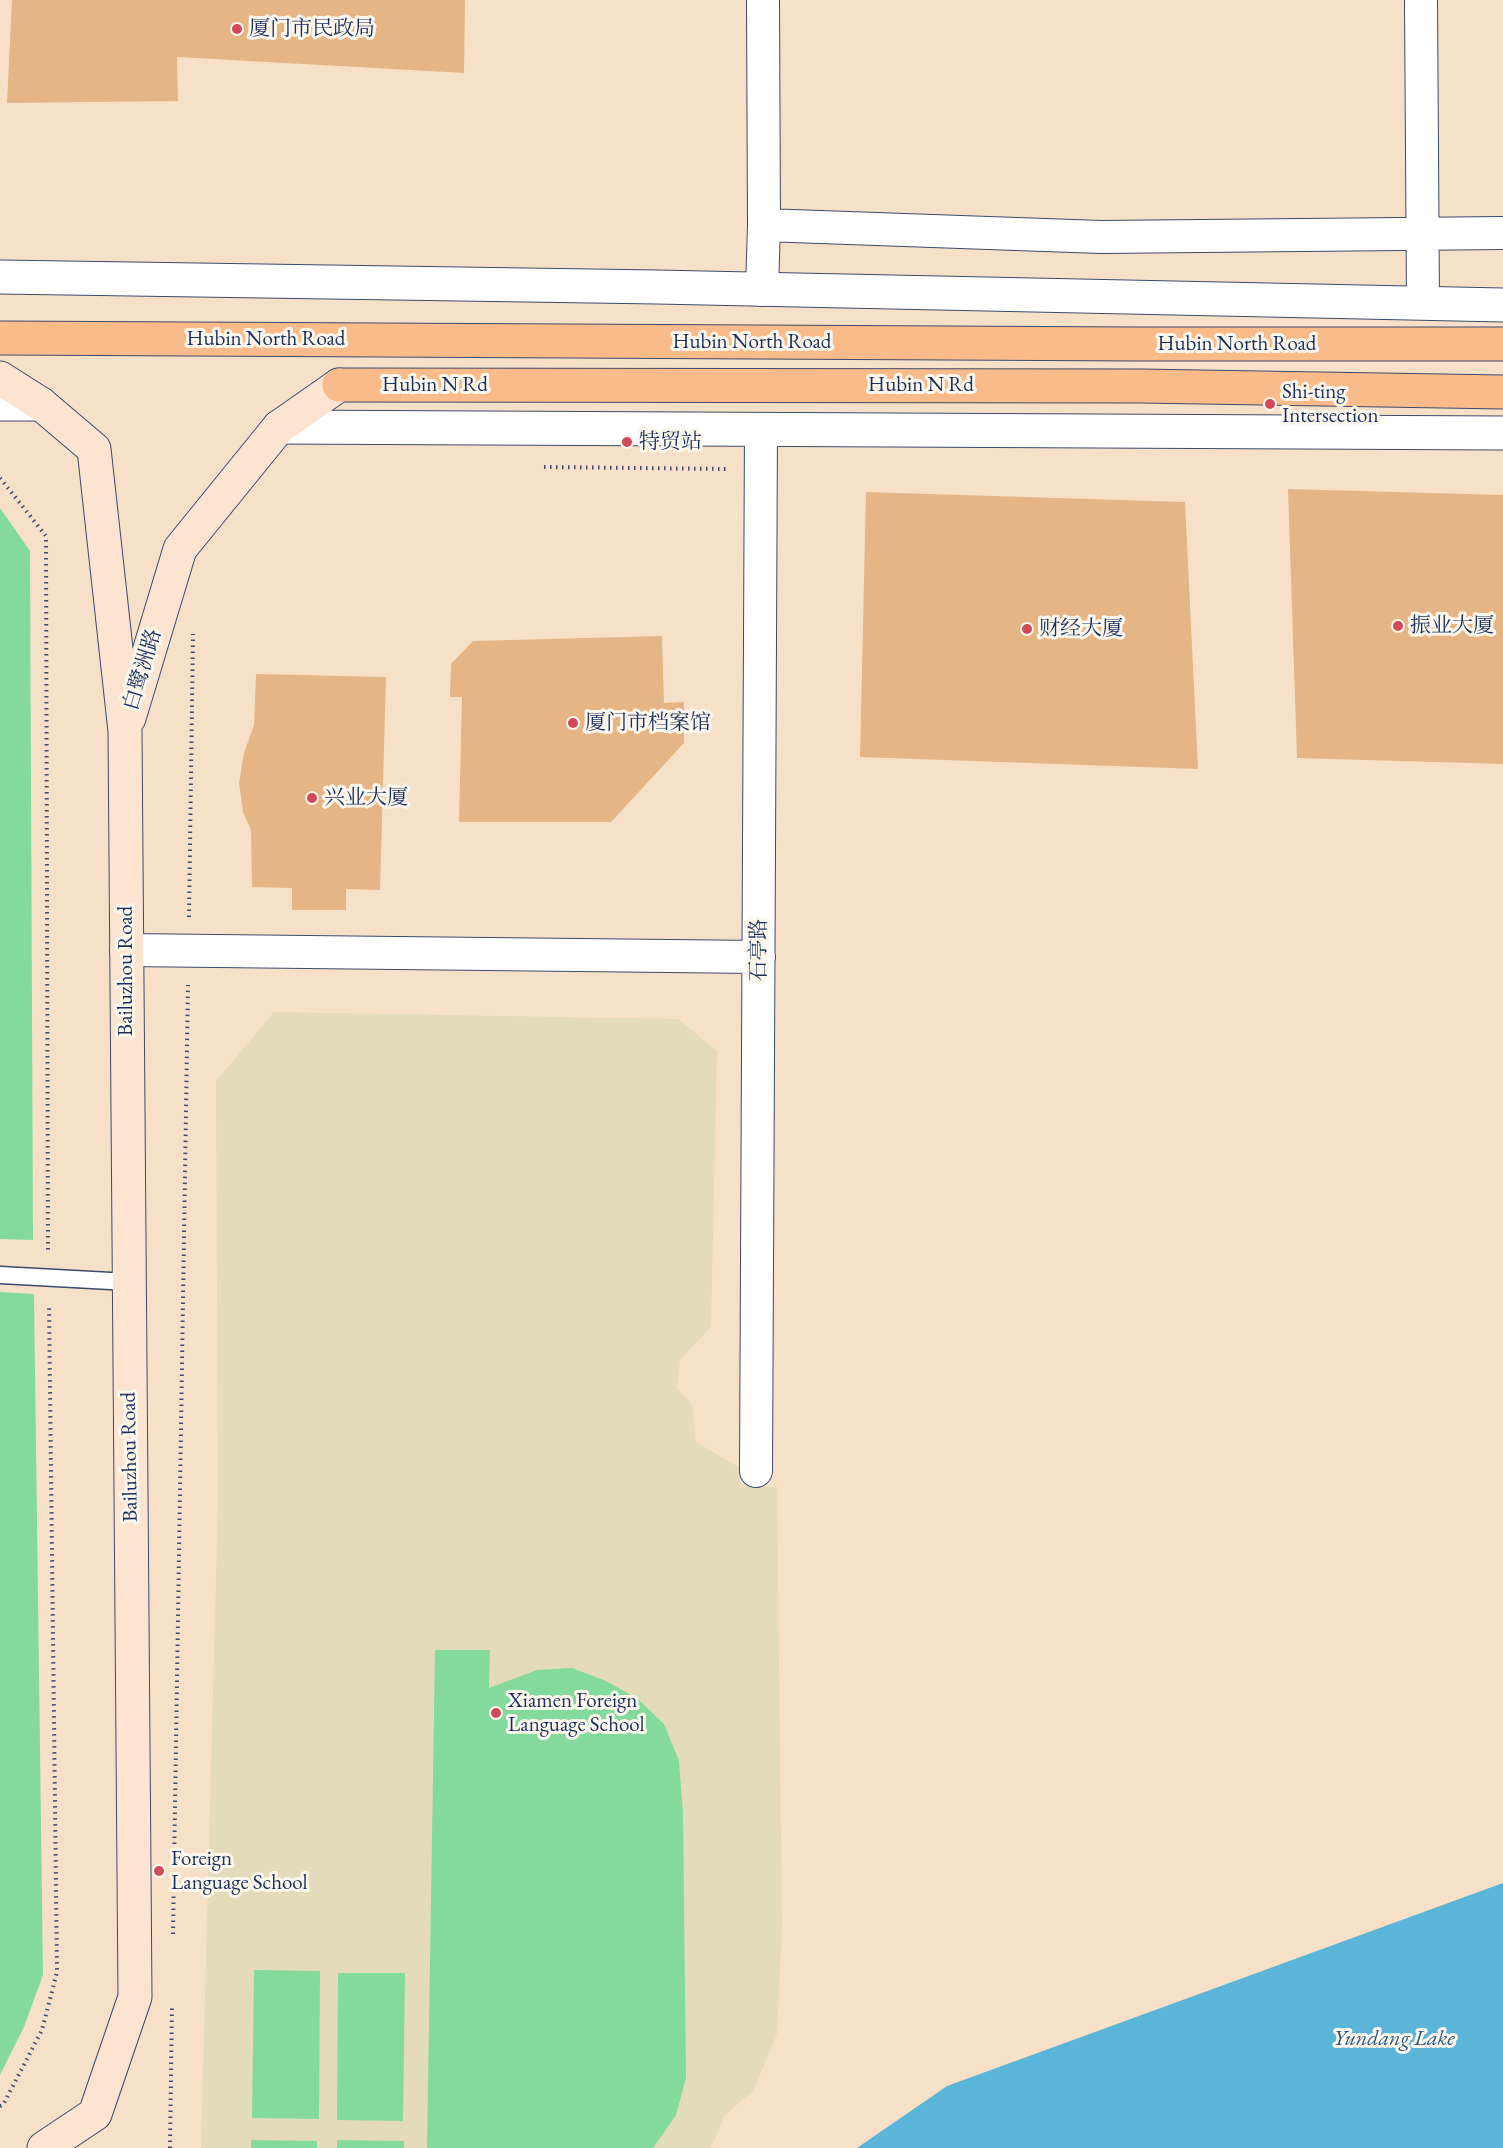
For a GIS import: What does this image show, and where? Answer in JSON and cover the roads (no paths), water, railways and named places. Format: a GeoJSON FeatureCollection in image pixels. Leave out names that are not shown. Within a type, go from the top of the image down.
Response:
{"type":"FeatureCollection","features":[{"type":"Feature","properties":{"kind":"main road","name":"Hubin North Road"},"geometry":{"type":"LineString","coordinates":[[0,338],[1503,344]]}},
{"type":"Feature","properties":{"kind":"main road","name":"白鹭洲路"},"geometry":{"type":"LineString","coordinates":[[0,378],[41,404],[94,449],[125,731]]}},
{"type":"Feature","properties":{"kind":"main road","name":"白鹭洲路"},"geometry":{"type":"LineString","coordinates":[[125,731],[180,549],[279,427],[339,385]]}},
{"type":"Feature","properties":{"kind":"main road","name":"Hubin N Rd"},"geometry":{"type":"LineString","coordinates":[[339,385],[1129,386],[1503,392]]}},
{"type":"Feature","properties":{"kind":"main road","name":"Bailuzhou Road"},"geometry":{"type":"LineString","coordinates":[[44,2148],[95,2114],[135,1997],[125,731]]}},
{"type":"Feature","properties":{"kind":"street"},"geometry":{"type":"LineString","coordinates":[[762,290],[763,0]]}},
{"type":"Feature","properties":{"kind":"street"},"geometry":{"type":"LineString","coordinates":[[1421,0],[1423,303]]}},
{"type":"Feature","properties":{"kind":"street"},"geometry":{"type":"LineString","coordinates":[[764,225],[1101,237],[1503,233]]}},
{"type":"Feature","properties":{"kind":"street"},"geometry":{"type":"LineString","coordinates":[[0,277],[1503,305]]}},
{"type":"Feature","properties":{"kind":"street"},"geometry":{"type":"LineString","coordinates":[[0,404],[41,404]]}},
{"type":"Feature","properties":{"kind":"street"},"geometry":{"type":"LineString","coordinates":[[279,427],[1503,433]]}},
{"type":"Feature","properties":{"kind":"street","name":"石亭路"},"geometry":{"type":"LineString","coordinates":[[756,1471],[761,429]]}},
{"type":"Feature","properties":{"kind":"street"},"geometry":{"type":"LineString","coordinates":[[126,950],[759,957]]}},
{"type":"Feature","properties":{"kind":"lane"},"geometry":{"type":"LineString","coordinates":[[0,1275],[129,1282]]}},
{"type":"Feature","properties":{"kind":"water","name":"Yundang Lake"},"geometry":{"type":"Polygon","coordinates":[[[1503,1883],[1503,2148],[857,2148],[947,2086],[1503,1883]]]}},
{"type":"Feature","properties":{"kind":"place","name":"厦门市民政局"},"geometry":{"type":"Point","coordinates":[237,29]}},
{"type":"Feature","properties":{"kind":"place","name":"Shi-ting Intersection"},"geometry":{"type":"Point","coordinates":[1270,404]}},
{"type":"Feature","properties":{"kind":"place","name":"特贸站"},"geometry":{"type":"Point","coordinates":[627,442]}},
{"type":"Feature","properties":{"kind":"place","name":"振业大厦"},"geometry":{"type":"Point","coordinates":[1398,626]}},
{"type":"Feature","properties":{"kind":"place","name":"财经大厦"},"geometry":{"type":"Point","coordinates":[1027,629]}},
{"type":"Feature","properties":{"kind":"place","name":"厦门市档案馆"},"geometry":{"type":"Point","coordinates":[573,723]}},
{"type":"Feature","properties":{"kind":"place","name":"兴业大厦"},"geometry":{"type":"Point","coordinates":[312,798]}},
{"type":"Feature","properties":{"kind":"place","name":"Xiamen Foreign Language School"},"geometry":{"type":"Point","coordinates":[496,1713]}},
{"type":"Feature","properties":{"kind":"place","name":"Foreign Language School"},"geometry":{"type":"Point","coordinates":[159,1871]}}]}
